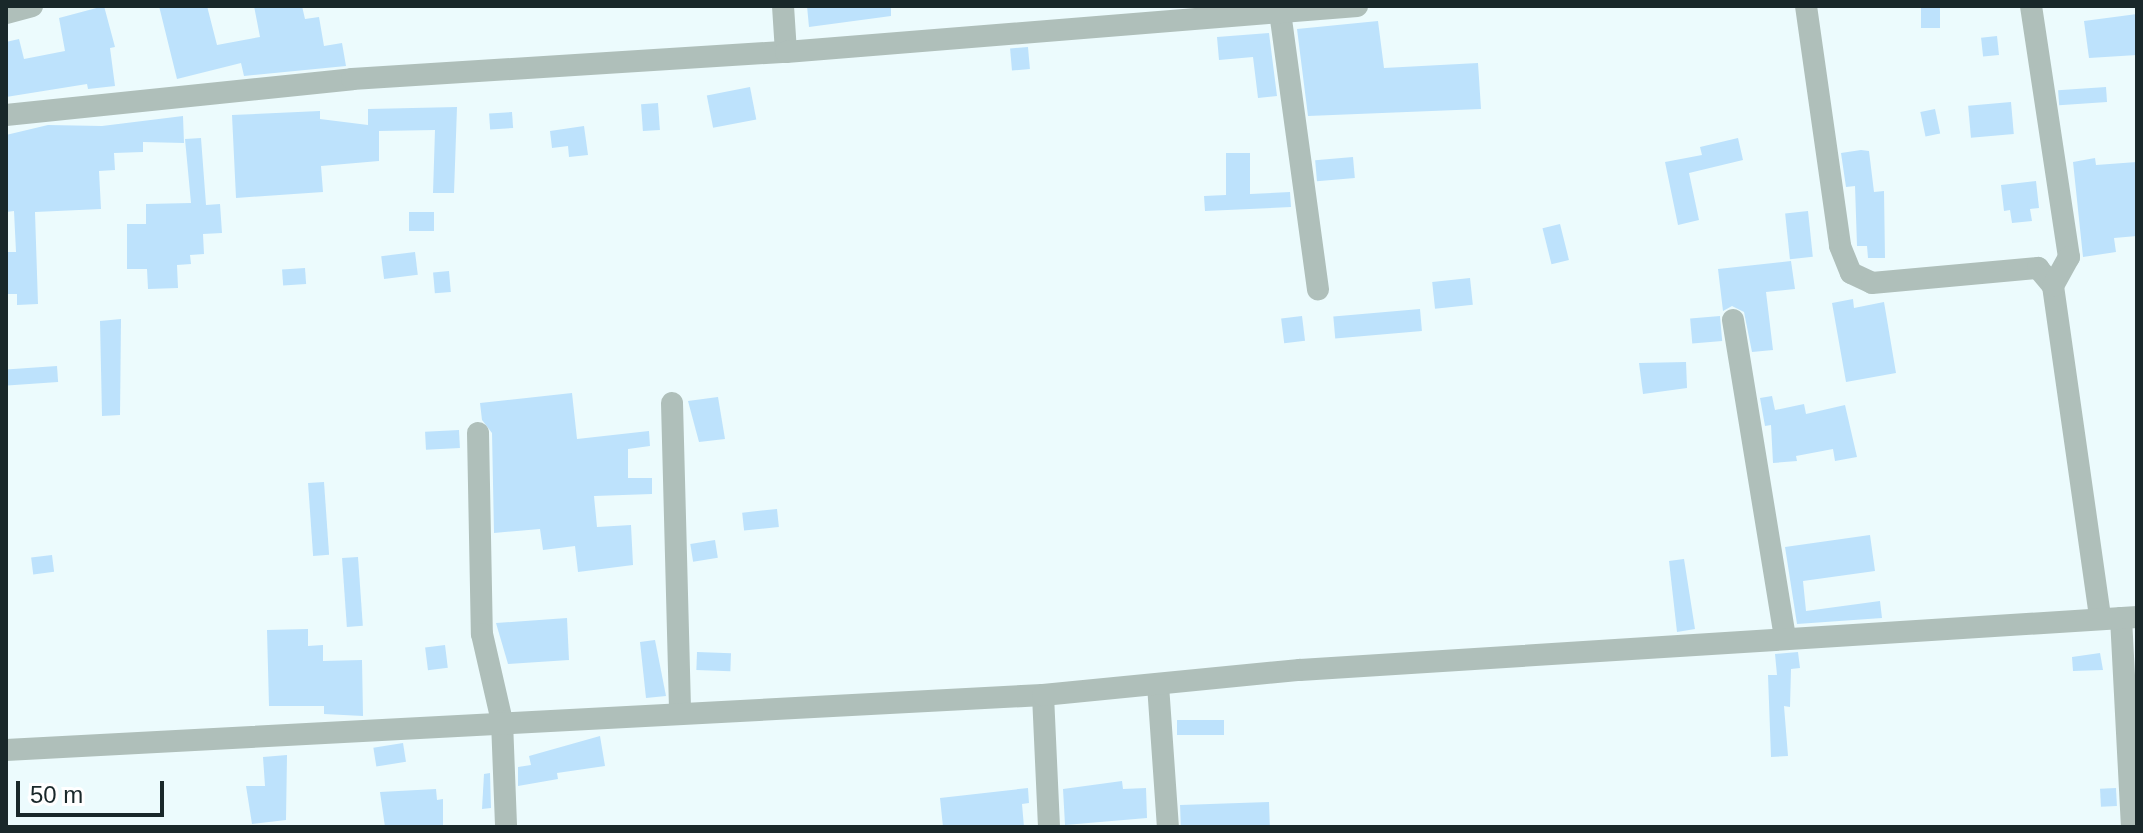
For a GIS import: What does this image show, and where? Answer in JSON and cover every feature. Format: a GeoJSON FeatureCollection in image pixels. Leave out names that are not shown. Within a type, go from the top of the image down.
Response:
{"type":"FeatureCollection","features":[{"type":"Feature","properties":{"kind":"street"},"geometry":{"type":"LineString","coordinates":[[6,13],[32,6]]}},
{"type":"Feature","properties":{"kind":"street"},"geometry":{"type":"LineString","coordinates":[[783,6],[786,52]]}},
{"type":"Feature","properties":{"kind":"street"},"geometry":{"type":"LineString","coordinates":[[6,115],[352,79],[786,52],[1357,6]]}},
{"type":"Feature","properties":{"kind":"street"},"geometry":{"type":"LineString","coordinates":[[1806,6],[1840,246],[1851,273],[1872,283],[2038,268],[2053,286],[2119,617],[2132,827]]}},
{"type":"Feature","properties":{"kind":"street"},"geometry":{"type":"LineString","coordinates":[[2031,6],[2069,257],[2053,286]]}},
{"type":"Feature","properties":{"kind":"street"},"geometry":{"type":"LineString","coordinates":[[1280,12],[1318,289]]}},
{"type":"Feature","properties":{"kind":"street"},"geometry":{"type":"LineString","coordinates":[[1733,320],[1785,636]]}},
{"type":"Feature","properties":{"kind":"street"},"geometry":{"type":"LineString","coordinates":[[672,403],[680,714]]}},
{"type":"Feature","properties":{"kind":"street"},"geometry":{"type":"LineString","coordinates":[[478,433],[482,634],[502,721],[506,827]]}},
{"type":"Feature","properties":{"kind":"street"},"geometry":{"type":"LineString","coordinates":[[6,750],[502,721],[1043,695],[1785,636],[2119,617]]}},
{"type":"Feature","properties":{"kind":"street"},"geometry":{"type":"LineString","coordinates":[[1158,685],[1168,827]]}},
{"type":"Feature","properties":{"kind":"street"},"geometry":{"type":"LineString","coordinates":[[1043,695],[1049,827]]}},
{"type":"Feature","properties":{"kind":"building"},"geometry":{"type":"Polygon","coordinates":[[[104,6],[115,47],[110,48],[115,86],[88,89],[87,84],[6,97],[6,42],[19,39],[24,59],[65,51],[59,18],[104,6]]]}},
{"type":"Feature","properties":{"kind":"building"},"geometry":{"type":"Polygon","coordinates":[[[159,6],[207,6],[217,45],[260,37],[254,6],[302,6],[305,19],[319,17],[324,46],[342,43],[346,66],[244,76],[241,63],[177,79],[159,6]]]}},
{"type":"Feature","properties":{"kind":"building"},"geometry":{"type":"Polygon","coordinates":[[[807,6],[891,6],[891,16],[809,27],[807,6]]]}},
{"type":"Feature","properties":{"kind":"building"},"geometry":{"type":"Polygon","coordinates":[[[1921,6],[1940,6],[1940,28],[1921,28],[1921,6]]]}},
{"type":"Feature","properties":{"kind":"building"},"geometry":{"type":"Polygon","coordinates":[[[2137,14],[2137,55],[2089,58],[2084,21],[2137,14]]]}},
{"type":"Feature","properties":{"kind":"building"},"geometry":{"type":"Polygon","coordinates":[[[1378,21],[1384,68],[1478,63],[1481,109],[1308,116],[1297,29],[1378,21]]]}},
{"type":"Feature","properties":{"kind":"building"},"geometry":{"type":"Polygon","coordinates":[[[1269,33],[1277,96],[1258,98],[1253,57],[1219,60],[1217,37],[1269,33]]]}},
{"type":"Feature","properties":{"kind":"building"},"geometry":{"type":"Polygon","coordinates":[[[1997,36],[1999,55],[1983,57],[1981,38],[1997,36]]]}},
{"type":"Feature","properties":{"kind":"building"},"geometry":{"type":"Polygon","coordinates":[[[1028,47],[1030,69],[1012,70],[1010,49],[1028,47]]]}},
{"type":"Feature","properties":{"kind":"building"},"geometry":{"type":"Polygon","coordinates":[[[750,87],[756,119],[713,128],[707,95],[750,87]]]}},
{"type":"Feature","properties":{"kind":"building"},"geometry":{"type":"Polygon","coordinates":[[[2106,87],[2107,102],[2059,105],[2058,90],[2106,87]]]}},
{"type":"Feature","properties":{"kind":"building"},"geometry":{"type":"Polygon","coordinates":[[[2011,102],[2014,134],[1971,138],[1968,106],[2011,102]]]}},
{"type":"Feature","properties":{"kind":"building"},"geometry":{"type":"Polygon","coordinates":[[[658,103],[660,130],[643,131],[641,104],[658,103]]]}},
{"type":"Feature","properties":{"kind":"building"},"geometry":{"type":"Polygon","coordinates":[[[457,107],[454,193],[433,193],[435,130],[379,131],[379,161],[321,166],[323,192],[236,198],[232,115],[320,111],[320,119],[368,125],[368,109],[457,107]]]}},
{"type":"Feature","properties":{"kind":"building"},"geometry":{"type":"Polygon","coordinates":[[[1935,109],[1940,133],[1926,137],[1920,112],[1935,109]]]}},
{"type":"Feature","properties":{"kind":"building"},"geometry":{"type":"Polygon","coordinates":[[[512,112],[513,128],[490,130],[489,114],[512,112]]]}},
{"type":"Feature","properties":{"kind":"building"},"geometry":{"type":"Polygon","coordinates":[[[183,116],[184,143],[143,142],[143,152],[114,153],[115,170],[99,171],[101,209],[35,212],[38,304],[17,305],[17,294],[6,294],[6,252],[16,252],[14,211],[6,212],[6,135],[48,125],[102,126],[183,116]]]}},
{"type":"Feature","properties":{"kind":"building"},"geometry":{"type":"Polygon","coordinates":[[[584,126],[588,155],[569,157],[568,146],[552,148],[550,131],[584,126]]]}},
{"type":"Feature","properties":{"kind":"building"},"geometry":{"type":"Polygon","coordinates":[[[201,138],[206,205],[220,204],[222,233],[203,234],[204,254],[190,255],[191,264],[177,265],[178,288],[148,289],[147,269],[127,269],[127,224],[146,224],[146,204],[191,203],[185,139],[201,138]]]}},
{"type":"Feature","properties":{"kind":"building"},"geometry":{"type":"Polygon","coordinates":[[[1738,138],[1743,160],[1689,173],[1699,220],[1678,225],[1665,162],[1702,155],[1700,147],[1738,138]]]}},
{"type":"Feature","properties":{"kind":"building"},"geometry":{"type":"Polygon","coordinates":[[[1869,151],[1874,192],[1884,191],[1885,258],[1868,258],[1867,246],[1857,246],[1855,186],[1846,187],[1841,153],[1869,151]]]}},
{"type":"Feature","properties":{"kind":"building"},"geometry":{"type":"Polygon","coordinates":[[[1226,153],[1250,153],[1250,194],[1290,192],[1291,207],[1205,211],[1204,196],[1226,195],[1226,153]]]}},
{"type":"Feature","properties":{"kind":"building"},"geometry":{"type":"Polygon","coordinates":[[[1353,157],[1355,178],[1317,181],[1315,160],[1353,157]]]}},
{"type":"Feature","properties":{"kind":"building"},"geometry":{"type":"Polygon","coordinates":[[[2095,158],[2096,165],[2137,162],[2137,236],[2114,238],[2116,252],[2083,257],[2073,162],[2095,158]]]}},
{"type":"Feature","properties":{"kind":"building"},"geometry":{"type":"Polygon","coordinates":[[[2036,181],[2039,208],[2030,209],[2032,221],[2012,223],[2010,210],[2004,211],[2001,185],[2036,181]]]}},
{"type":"Feature","properties":{"kind":"building"},"geometry":{"type":"Polygon","coordinates":[[[1808,211],[1813,257],[1790,259],[1785,213],[1808,211]]]}},
{"type":"Feature","properties":{"kind":"building"},"geometry":{"type":"Polygon","coordinates":[[[409,212],[434,212],[434,231],[409,231],[409,212]]]}},
{"type":"Feature","properties":{"kind":"building"},"geometry":{"type":"Polygon","coordinates":[[[1560,224],[1569,260],[1551,264],[1543,228],[1560,224]]]}},
{"type":"Feature","properties":{"kind":"building"},"geometry":{"type":"Polygon","coordinates":[[[415,252],[418,275],[384,279],[381,256],[415,252]]]}},
{"type":"Feature","properties":{"kind":"building"},"geometry":{"type":"Polygon","coordinates":[[[1791,261],[1795,289],[1766,292],[1773,350],[1752,352],[1744,312],[1732,306],[1723,311],[1718,269],[1791,261]]]}},
{"type":"Feature","properties":{"kind":"building"},"geometry":{"type":"Polygon","coordinates":[[[305,268],[306,284],[283,286],[282,270],[305,268]]]}},
{"type":"Feature","properties":{"kind":"building"},"geometry":{"type":"Polygon","coordinates":[[[449,271],[451,292],[435,293],[433,272],[449,271]]]}},
{"type":"Feature","properties":{"kind":"building"},"geometry":{"type":"Polygon","coordinates":[[[1470,278],[1473,305],[1435,309],[1432,282],[1470,278]]]}},
{"type":"Feature","properties":{"kind":"building"},"geometry":{"type":"Polygon","coordinates":[[[1853,299],[1854,308],[1884,302],[1896,373],[1846,382],[1832,303],[1853,299]]]}},
{"type":"Feature","properties":{"kind":"building"},"geometry":{"type":"Polygon","coordinates":[[[1420,309],[1422,331],[1335,338],[1333,317],[1420,309]]]}},
{"type":"Feature","properties":{"kind":"building"},"geometry":{"type":"Polygon","coordinates":[[[1302,316],[1305,341],[1284,343],[1281,319],[1302,316]]]}},
{"type":"Feature","properties":{"kind":"building"},"geometry":{"type":"Polygon","coordinates":[[[1720,316],[1722,341],[1692,344],[1690,319],[1720,316]]]}},
{"type":"Feature","properties":{"kind":"building"},"geometry":{"type":"Polygon","coordinates":[[[121,319],[120,415],[102,416],[100,321],[121,319]]]}},
{"type":"Feature","properties":{"kind":"building"},"geometry":{"type":"Polygon","coordinates":[[[1686,362],[1687,388],[1643,394],[1639,363],[1686,362]]]}},
{"type":"Feature","properties":{"kind":"building"},"geometry":{"type":"Polygon","coordinates":[[[57,366],[58,382],[7,386],[6,370],[57,366]]]}},
{"type":"Feature","properties":{"kind":"building"},"geometry":{"type":"Polygon","coordinates":[[[572,393],[577,439],[649,431],[650,446],[628,449],[628,478],[652,478],[652,494],[594,496],[597,527],[631,525],[633,565],[578,572],[575,546],[543,550],[540,529],[494,533],[492,433],[482,420],[480,403],[572,393]]]}},
{"type":"Feature","properties":{"kind":"building"},"geometry":{"type":"Polygon","coordinates":[[[1772,396],[1775,410],[1804,404],[1806,414],[1845,405],[1857,457],[1835,461],[1833,449],[1796,456],[1797,461],[1773,463],[1771,425],[1765,426],[1760,398],[1772,396]]]}},
{"type":"Feature","properties":{"kind":"building"},"geometry":{"type":"Polygon","coordinates":[[[718,397],[725,439],[699,442],[688,401],[718,397]]]}},
{"type":"Feature","properties":{"kind":"building"},"geometry":{"type":"Polygon","coordinates":[[[459,430],[460,448],[426,450],[425,432],[459,430]]]}},
{"type":"Feature","properties":{"kind":"building"},"geometry":{"type":"Polygon","coordinates":[[[324,482],[329,555],[313,556],[308,483],[324,482]]]}},
{"type":"Feature","properties":{"kind":"building"},"geometry":{"type":"Polygon","coordinates":[[[777,509],[779,527],[744,531],[742,513],[777,509]]]}},
{"type":"Feature","properties":{"kind":"building"},"geometry":{"type":"Polygon","coordinates":[[[1870,535],[1875,571],[1803,581],[1806,611],[1880,601],[1882,618],[1797,624],[1785,547],[1870,535]]]}},
{"type":"Feature","properties":{"kind":"building"},"geometry":{"type":"Polygon","coordinates":[[[715,540],[718,558],[693,562],[690,544],[715,540]]]}},
{"type":"Feature","properties":{"kind":"building"},"geometry":{"type":"Polygon","coordinates":[[[52,555],[54,572],[33,574],[31,558],[52,555]]]}},
{"type":"Feature","properties":{"kind":"building"},"geometry":{"type":"Polygon","coordinates":[[[358,557],[363,626],[347,627],[342,558],[358,557]]]}},
{"type":"Feature","properties":{"kind":"building"},"geometry":{"type":"Polygon","coordinates":[[[1684,559],[1695,629],[1677,632],[1669,561],[1684,559]]]}},
{"type":"Feature","properties":{"kind":"building"},"geometry":{"type":"Polygon","coordinates":[[[567,618],[569,660],[508,664],[496,623],[567,618]]]}},
{"type":"Feature","properties":{"kind":"building"},"geometry":{"type":"Polygon","coordinates":[[[308,629],[308,646],[323,645],[323,661],[362,660],[363,716],[324,714],[324,706],[269,706],[267,630],[308,629]]]}},
{"type":"Feature","properties":{"kind":"building"},"geometry":{"type":"Polygon","coordinates":[[[655,640],[666,696],[646,698],[640,642],[655,640]]]}},
{"type":"Feature","properties":{"kind":"building"},"geometry":{"type":"Polygon","coordinates":[[[445,645],[448,668],[428,670],[425,647],[445,645]]]}},
{"type":"Feature","properties":{"kind":"building"},"geometry":{"type":"Polygon","coordinates":[[[697,652],[731,653],[730,671],[696,670],[697,652]]]}},
{"type":"Feature","properties":{"kind":"building"},"geometry":{"type":"Polygon","coordinates":[[[1798,652],[1800,668],[1791,669],[1790,707],[1784,706],[1788,756],[1771,757],[1768,675],[1777,675],[1775,654],[1798,652]]]}},
{"type":"Feature","properties":{"kind":"building"},"geometry":{"type":"Polygon","coordinates":[[[2100,653],[2103,670],[2073,671],[2072,657],[2100,653]]]}},
{"type":"Feature","properties":{"kind":"building"},"geometry":{"type":"Polygon","coordinates":[[[1177,720],[1224,720],[1224,735],[1177,735],[1177,720]]]}},
{"type":"Feature","properties":{"kind":"building"},"geometry":{"type":"Polygon","coordinates":[[[600,736],[605,766],[557,773],[558,779],[518,786],[518,767],[531,765],[529,756],[600,736]]]}},
{"type":"Feature","properties":{"kind":"building"},"geometry":{"type":"Polygon","coordinates":[[[403,743],[406,762],[376,766],[373,748],[403,743]]]}},
{"type":"Feature","properties":{"kind":"building"},"geometry":{"type":"Polygon","coordinates":[[[287,755],[286,820],[252,824],[246,786],[265,786],[263,757],[287,755]]]}},
{"type":"Feature","properties":{"kind":"building"},"geometry":{"type":"Polygon","coordinates":[[[490,773],[491,808],[482,809],[484,774],[490,773]]]}},
{"type":"Feature","properties":{"kind":"building"},"geometry":{"type":"Polygon","coordinates":[[[1122,781],[1123,789],[1146,788],[1147,818],[1065,825],[1063,789],[1122,781]]]}},
{"type":"Feature","properties":{"kind":"building"},"geometry":{"type":"Polygon","coordinates":[[[1028,788],[1029,803],[1022,804],[1024,827],[943,827],[940,798],[1028,788]]]}},
{"type":"Feature","properties":{"kind":"building"},"geometry":{"type":"Polygon","coordinates":[[[2116,788],[2117,806],[2101,807],[2100,789],[2116,788]]]}},
{"type":"Feature","properties":{"kind":"building"},"geometry":{"type":"Polygon","coordinates":[[[436,789],[437,800],[443,799],[443,827],[385,827],[380,792],[436,789]]]}},
{"type":"Feature","properties":{"kind":"building"},"geometry":{"type":"Polygon","coordinates":[[[1269,802],[1270,827],[1181,827],[1180,805],[1269,802]]]}}]}
